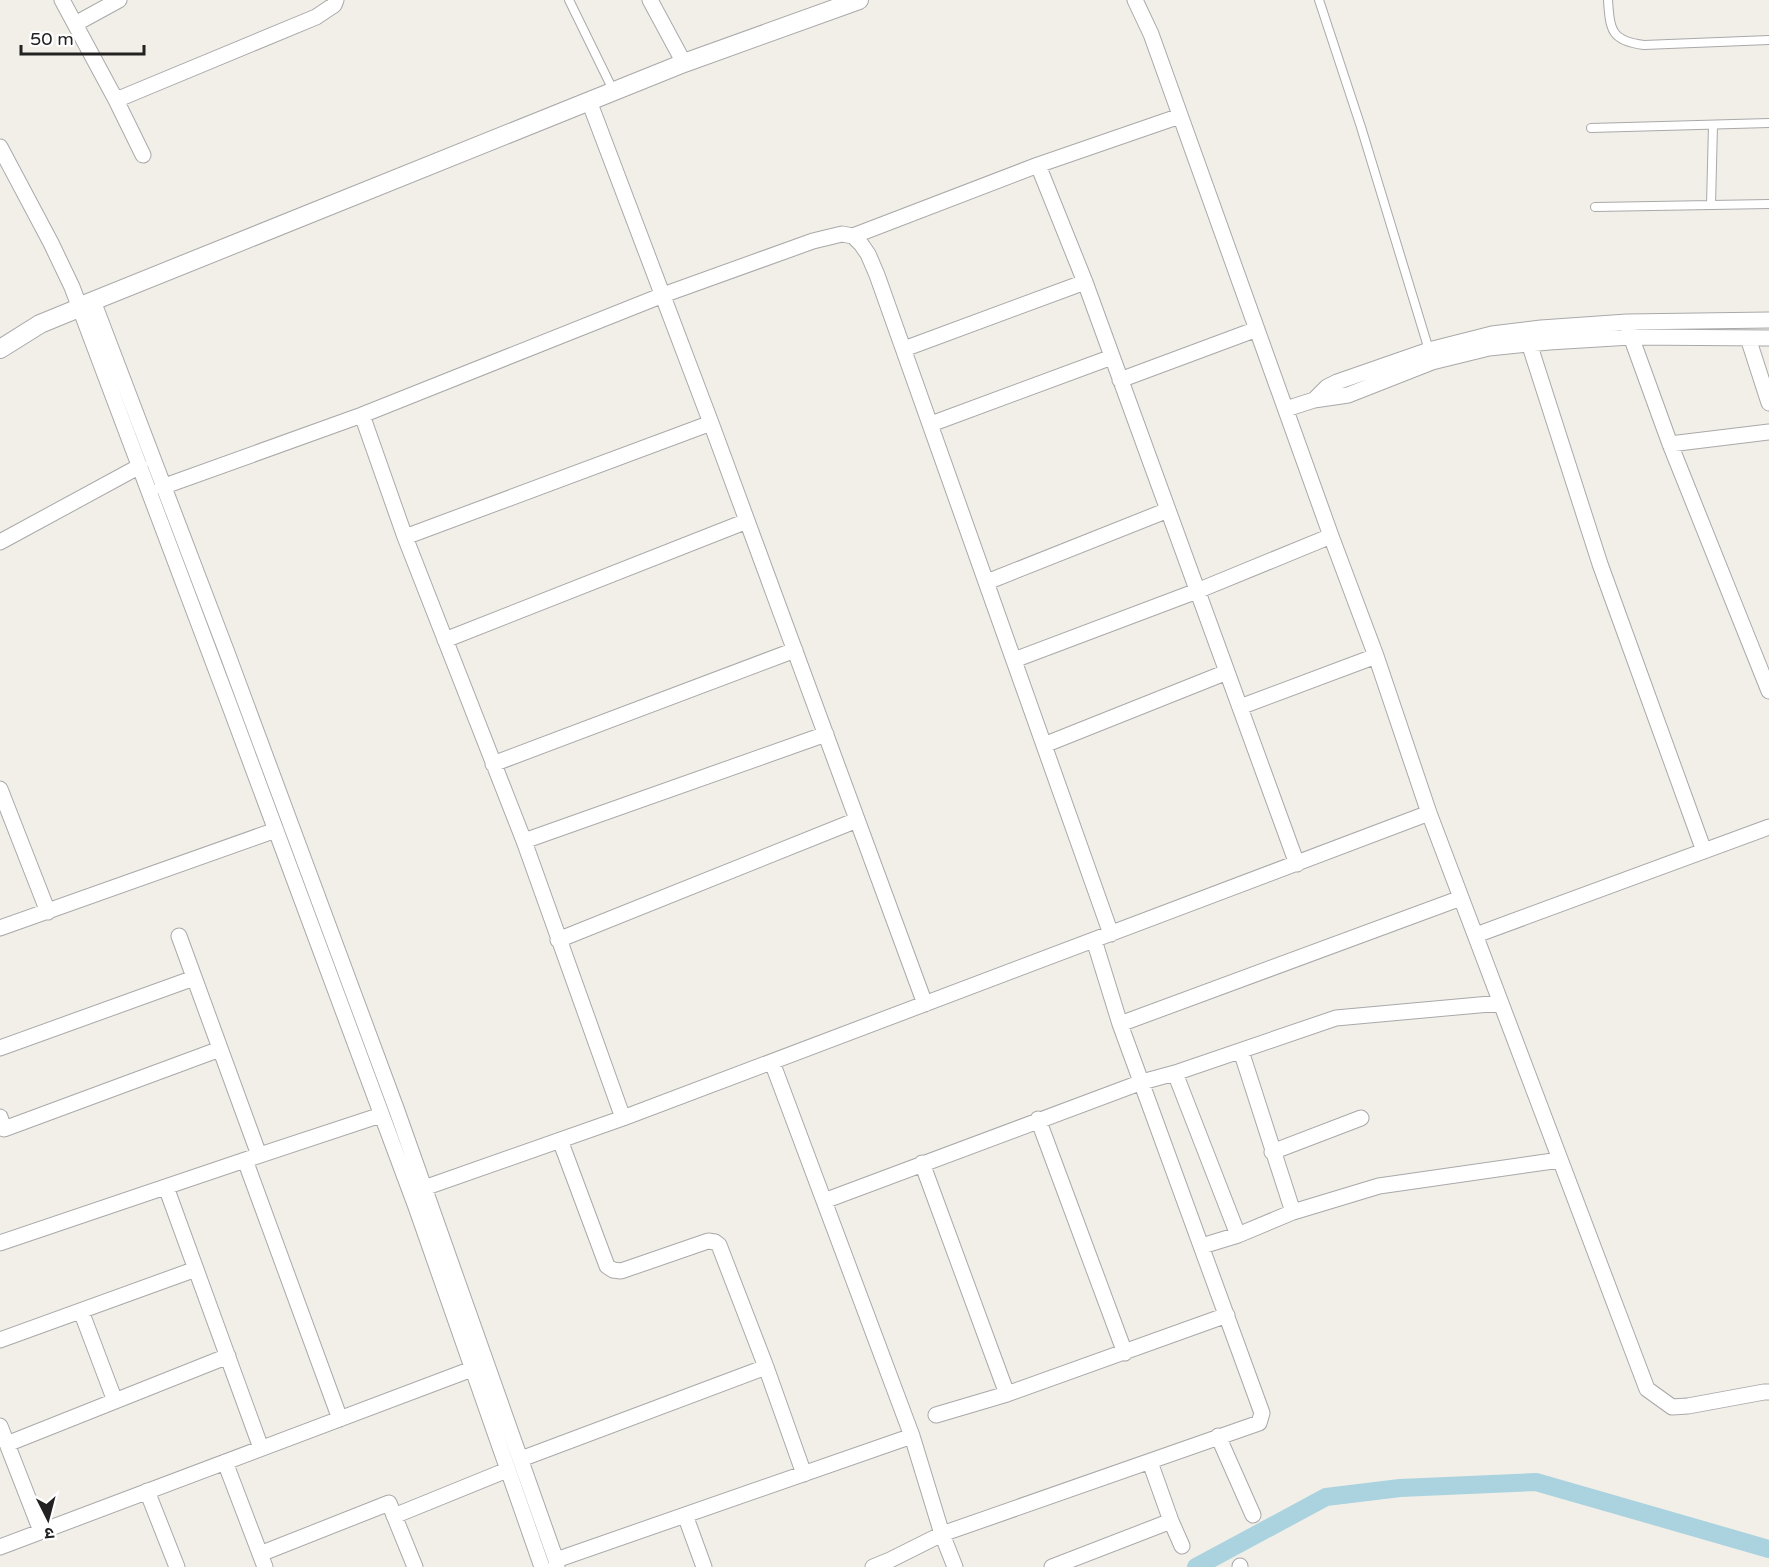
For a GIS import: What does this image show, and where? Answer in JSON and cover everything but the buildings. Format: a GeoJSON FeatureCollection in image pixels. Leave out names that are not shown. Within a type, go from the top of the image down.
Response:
{"type":"FeatureCollection","features":[{"type":"Feature","properties":{"kind":"street"},"geometry":{"type":"LineString","coordinates":[[62,0],[143,155]]}},
{"type":"Feature","properties":{"kind":"street"},"geometry":{"type":"LineString","coordinates":[[75,24],[119,0]]}},
{"type":"Feature","properties":{"kind":"street"},"geometry":{"type":"LineString","coordinates":[[116,100],[316,17],[334,5],[336,0]]}},
{"type":"Feature","properties":{"kind":"street"},"geometry":{"type":"LineString","coordinates":[[650,0],[684,63]]}},
{"type":"Feature","properties":{"kind":"street"},"geometry":{"type":"LineString","coordinates":[[0,349],[40,324],[86,304],[390,180],[684,63],[859,0]]}},
{"type":"Feature","properties":{"kind":"street"},"geometry":{"type":"LineString","coordinates":[[1135,0],[1180,116],[1376,656],[1461,898],[1647,1389],[1672,1407],[1769,1392]]}},
{"type":"Feature","properties":{"kind":"street"},"geometry":{"type":"LineString","coordinates":[[589,101],[711,423],[925,1004]]}},
{"type":"Feature","properties":{"kind":"street"},"geometry":{"type":"LineString","coordinates":[[162,487],[362,415],[663,296],[813,241],[842,234],[853,236],[1038,165],[1180,116]]}},
{"type":"Feature","properties":{"kind":"street"},"geometry":{"type":"LineString","coordinates":[[0,147],[68,279],[86,304],[162,487],[293,830],[424,1188],[522,1459],[556,1564],[685,1515],[912,1436]]}},
{"type":"Feature","properties":{"kind":"street"},"geometry":{"type":"LineString","coordinates":[[1038,165],[1112,357],[1297,864]]}},
{"type":"Feature","properties":{"kind":"street"},"geometry":{"type":"LineString","coordinates":[[853,236],[868,254],[904,349],[1111,934]]}},
{"type":"Feature","properties":{"kind":"street"},"geometry":{"type":"LineString","coordinates":[[904,349],[1084,282]]}},
{"type":"Feature","properties":{"kind":"street"},"geometry":{"type":"LineString","coordinates":[[86,304],[140,466],[416,1206],[542,1567]]}},
{"type":"Feature","properties":{"kind":"street"},"geometry":{"type":"LineString","coordinates":[[1314,400],[1327,387],[1337,382],[1429,350],[1492,334],[1627,322],[1769,320]]}},
{"type":"Feature","properties":{"kind":"street"},"geometry":{"type":"LineString","coordinates":[[1627,322],[1630,337],[1670,444],[1769,691]]}},
{"type":"Feature","properties":{"kind":"street"},"geometry":{"type":"LineString","coordinates":[[1120,380],[1257,329]]}},
{"type":"Feature","properties":{"kind":"street"},"geometry":{"type":"LineString","coordinates":[[1286,409],[1314,400],[1348,395],[1432,362],[1489,348],[1630,337],[1769,338]]}},
{"type":"Feature","properties":{"kind":"street"},"geometry":{"type":"LineString","coordinates":[[1748,338],[1769,403]]}},
{"type":"Feature","properties":{"kind":"street"},"geometry":{"type":"LineString","coordinates":[[1529,344],[1600,564],[1704,851]]}},
{"type":"Feature","properties":{"kind":"street"},"geometry":{"type":"LineString","coordinates":[[931,424],[1112,357]]}},
{"type":"Feature","properties":{"kind":"street"},"geometry":{"type":"LineString","coordinates":[[362,415],[405,537],[524,841],[623,1118]]}},
{"type":"Feature","properties":{"kind":"street"},"geometry":{"type":"LineString","coordinates":[[405,537],[711,423]]}},
{"type":"Feature","properties":{"kind":"street"},"geometry":{"type":"LineString","coordinates":[[1670,444],[1769,432]]}},
{"type":"Feature","properties":{"kind":"street"},"geometry":{"type":"LineString","coordinates":[[0,542],[140,466]]}},
{"type":"Feature","properties":{"kind":"street"},"geometry":{"type":"LineString","coordinates":[[987,582],[1168,510]]}},
{"type":"Feature","properties":{"kind":"street"},"geometry":{"type":"LineString","coordinates":[[446,640],[747,521]]}},
{"type":"Feature","properties":{"kind":"street"},"geometry":{"type":"LineString","coordinates":[[1014,660],[1197,591],[1331,536]]}},
{"type":"Feature","properties":{"kind":"street"},"geometry":{"type":"LineString","coordinates":[[493,764],[795,650]]}},
{"type":"Feature","properties":{"kind":"street"},"geometry":{"type":"LineString","coordinates":[[1240,707],[1376,656]]}},
{"type":"Feature","properties":{"kind":"street"},"geometry":{"type":"LineString","coordinates":[[1044,745],[1227,672]]}},
{"type":"Feature","properties":{"kind":"street"},"geometry":{"type":"LineString","coordinates":[[524,841],[826,734]]}},
{"type":"Feature","properties":{"kind":"street"},"geometry":{"type":"LineString","coordinates":[[0,789],[48,912]]}},
{"type":"Feature","properties":{"kind":"street"},"geometry":{"type":"LineString","coordinates":[[424,1188],[623,1118],[1430,813]]}},
{"type":"Feature","properties":{"kind":"street"},"geometry":{"type":"LineString","coordinates":[[558,940],[857,820]]}},
{"type":"Feature","properties":{"kind":"street"},"geometry":{"type":"LineString","coordinates":[[1476,935],[1769,827]]}},
{"type":"Feature","properties":{"kind":"street"},"geometry":{"type":"LineString","coordinates":[[0,928],[276,830]]}},
{"type":"Feature","properties":{"kind":"street"},"geometry":{"type":"LineString","coordinates":[[1120,1024],[1461,898]]}},
{"type":"Feature","properties":{"kind":"street"},"geometry":{"type":"LineString","coordinates":[[179,936],[220,1048],[252,1157],[340,1419]]}},
{"type":"Feature","properties":{"kind":"street"},"geometry":{"type":"LineString","coordinates":[[873,1567],[942,1533],[1259,1423],[1262,1413],[1120,1024],[1094,940]]}},
{"type":"Feature","properties":{"kind":"street"},"geometry":{"type":"LineString","coordinates":[[0,1048],[194,978]]}},
{"type":"Feature","properties":{"kind":"street"},"geometry":{"type":"LineString","coordinates":[[824,1201],[1038,1119],[1336,1018],[1501,1003]]}},
{"type":"Feature","properties":{"kind":"street"},"geometry":{"type":"LineString","coordinates":[[0,1117],[4,1130],[220,1048]]}},
{"type":"Feature","properties":{"kind":"street"},"geometry":{"type":"LineString","coordinates":[[1241,1051],[1293,1212]]}},
{"type":"Feature","properties":{"kind":"street"},"geometry":{"type":"LineString","coordinates":[[772,1062],[912,1436],[955,1567]]}},
{"type":"Feature","properties":{"kind":"street"},"geometry":{"type":"LineString","coordinates":[[1175,1073],[1238,1235]]}},
{"type":"Feature","properties":{"kind":"street"},"geometry":{"type":"LineString","coordinates":[[0,1243],[381,1115]]}},
{"type":"Feature","properties":{"kind":"street"},"geometry":{"type":"LineString","coordinates":[[1272,1152],[1361,1118]]}},
{"type":"Feature","properties":{"kind":"street"},"geometry":{"type":"LineString","coordinates":[[1038,1119],[1125,1353]]}},
{"type":"Feature","properties":{"kind":"street"},"geometry":{"type":"LineString","coordinates":[[560,1140],[608,1266],[613,1270],[621,1271],[708,1241],[719,1245],[804,1474]]}},
{"type":"Feature","properties":{"kind":"street"},"geometry":{"type":"LineString","coordinates":[[1202,1246],[1238,1235],[1293,1212],[1379,1186],[1560,1160]]}},
{"type":"Feature","properties":{"kind":"street"},"geometry":{"type":"LineString","coordinates":[[922,1163],[1007,1394]]}},
{"type":"Feature","properties":{"kind":"street"},"geometry":{"type":"LineString","coordinates":[[166,1187],[261,1448]]}},
{"type":"Feature","properties":{"kind":"street"},"geometry":{"type":"LineString","coordinates":[[0,1340],[196,1269]]}},
{"type":"Feature","properties":{"kind":"street"},"geometry":{"type":"LineString","coordinates":[[81,1311],[115,1401]]}},
{"type":"Feature","properties":{"kind":"street"},"geometry":{"type":"LineString","coordinates":[[936,1415],[1007,1394],[1227,1315]]}},
{"type":"Feature","properties":{"kind":"street"},"geometry":{"type":"LineString","coordinates":[[7,1444],[228,1356]]}},
{"type":"Feature","properties":{"kind":"street"},"geometry":{"type":"LineString","coordinates":[[522,1459],[766,1367]]}},
{"type":"Feature","properties":{"kind":"street"},"geometry":{"type":"LineString","coordinates":[[0,1547],[472,1369]]}},
{"type":"Feature","properties":{"kind":"street"},"geometry":{"type":"LineString","coordinates":[[0,1426],[40,1531]]}},
{"type":"Feature","properties":{"kind":"street"},"geometry":{"type":"LineString","coordinates":[[1218,1436],[1253,1515]]}},
{"type":"Feature","properties":{"kind":"street"},"geometry":{"type":"LineString","coordinates":[[225,1462],[263,1560],[388,1503],[415,1567]]}},
{"type":"Feature","properties":{"kind":"street"},"geometry":{"type":"LineString","coordinates":[[1150,1462],[1182,1546]]}},
{"type":"Feature","properties":{"kind":"street"},"geometry":{"type":"LineString","coordinates":[[394,1516],[507,1470]]}},
{"type":"Feature","properties":{"kind":"street"},"geometry":{"type":"LineString","coordinates":[[147,1491],[177,1567]]}},
{"type":"Feature","properties":{"kind":"street"},"geometry":{"type":"LineString","coordinates":[[685,1515],[704,1567]]}},
{"type":"Feature","properties":{"kind":"street"},"geometry":{"type":"LineString","coordinates":[[1052,1567],[1171,1521]]}},
{"type":"Feature","properties":{"kind":"lane"},"geometry":{"type":"LineString","coordinates":[[568,0],[614,91]]}},
{"type":"Feature","properties":{"kind":"lane"},"geometry":{"type":"LineString","coordinates":[[1319,0],[1429,350]]}},
{"type":"Feature","properties":{"kind":"lane"},"geometry":{"type":"LineString","coordinates":[[1608,0],[1612,29],[1618,38],[1628,43],[1644,45],[1769,40]]}},
{"type":"Feature","properties":{"kind":"lane"},"geometry":{"type":"LineString","coordinates":[[1591,128],[1769,123]]}},
{"type":"Feature","properties":{"kind":"lane"},"geometry":{"type":"LineString","coordinates":[[1711,204],[1713,125]]}},
{"type":"Feature","properties":{"kind":"lane"},"geometry":{"type":"LineString","coordinates":[[1595,207],[1769,204]]}},
{"type":"Feature","properties":{"kind":"waterway"},"geometry":{"type":"LineString","coordinates":[[1196,1567],[1326,1497],[1400,1488],[1536,1482],[1769,1549]]}}]}
